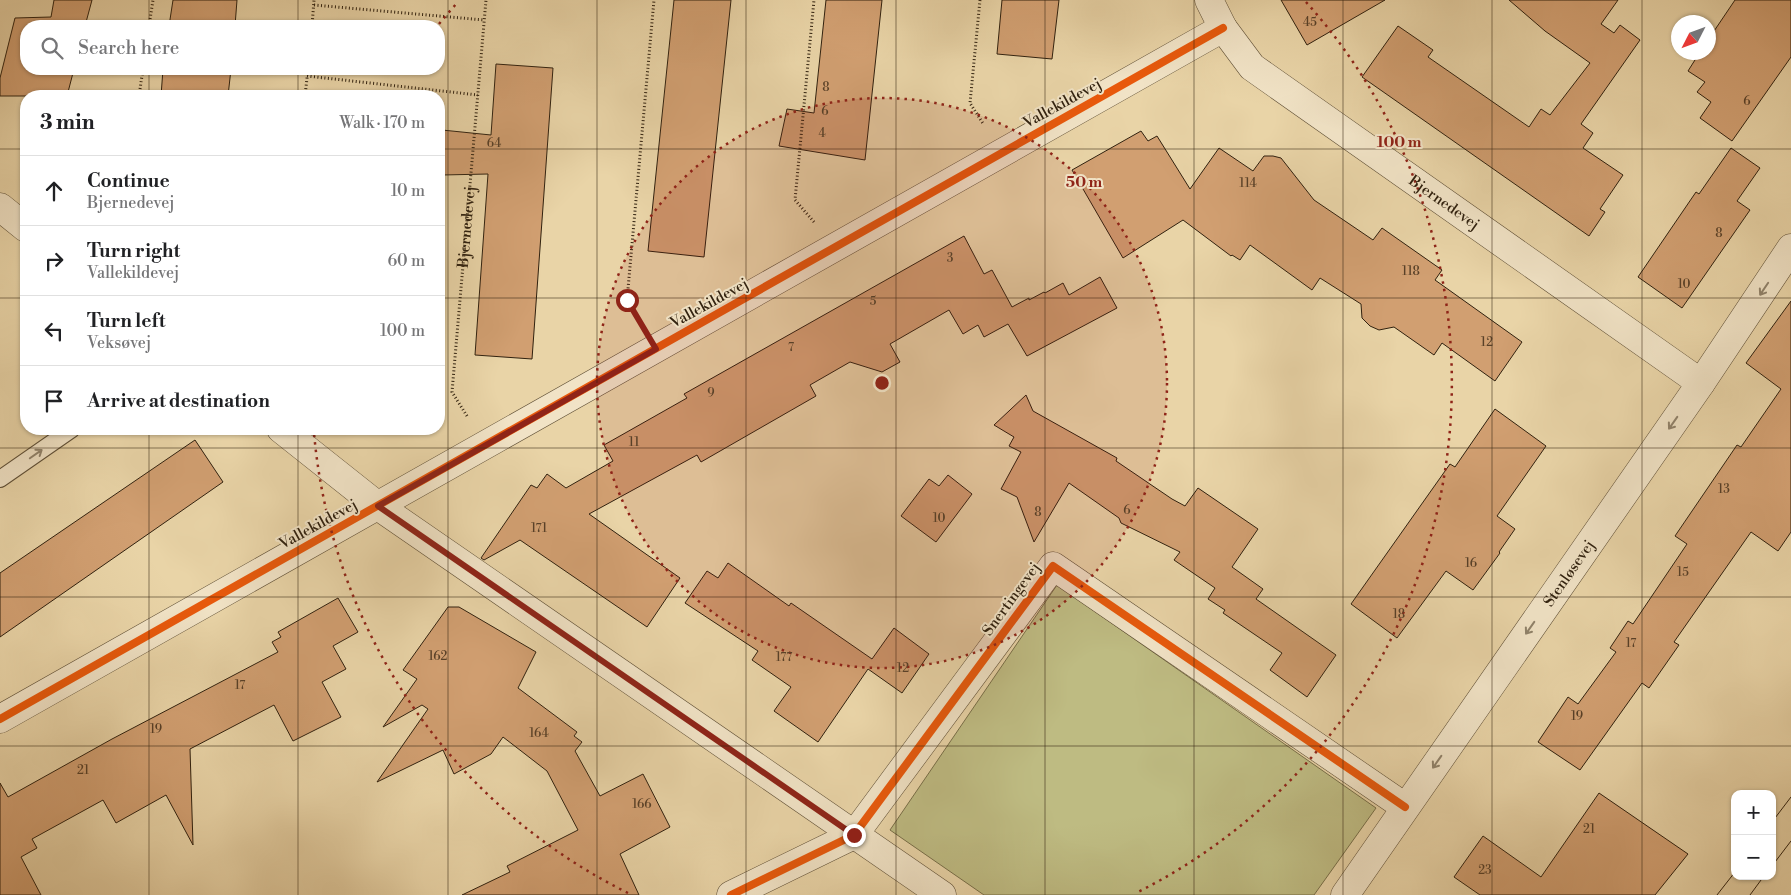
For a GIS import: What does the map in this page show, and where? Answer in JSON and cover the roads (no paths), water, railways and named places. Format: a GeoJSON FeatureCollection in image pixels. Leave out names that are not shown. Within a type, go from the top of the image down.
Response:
{"type":"FeatureCollection","features":[{"type":"Feature","properties":{"kind":"street","name":"Bjernedevej"},"geometry":{"type":"LineString","coordinates":[[1209,0],[1223,28],[1252,67],[1701,383]]}},
{"type":"Feature","properties":{"kind":"street","name":"Vallekildevej"},"geometry":{"type":"LineString","coordinates":[[0,719],[1223,28]]}},
{"type":"Feature","properties":{"kind":"street"},"geometry":{"type":"LineString","coordinates":[[0,208],[20,223]]}},
{"type":"Feature","properties":{"kind":"street","name":"Stenløsevej"},"geometry":{"type":"LineString","coordinates":[[1345,895],[1701,383],[1791,248]]}},
{"type":"Feature","properties":{"kind":"street"},"geometry":{"type":"LineString","coordinates":[[289,435],[378,506],[942,895]]}},
{"type":"Feature","properties":{"kind":"street","name":"Snertingevej"},"geometry":{"type":"LineString","coordinates":[[730,895],[854,835],[1052,566],[1405,807]]}},
{"type":"Feature","properties":{"kind":"lane"},"geometry":{"type":"LineString","coordinates":[[0,480],[64,435]]}},
{"type":"Feature","properties":{"kind":"tram line"},"geometry":{"type":"LineString","coordinates":[[1776,817],[1791,797]]}},
{"type":"Feature","properties":{"kind":"tram line"},"geometry":{"type":"LineString","coordinates":[[1776,861],[1791,841]]}},
{"type":"Feature","properties":{"kind":"tram line"},"geometry":{"type":"LineString","coordinates":[[1717,895],[1731,877]]}},
{"type":"Feature","properties":{"kind":"tram line"},"geometry":{"type":"LineString","coordinates":[[1750,895],[1761,880]]}}]}
